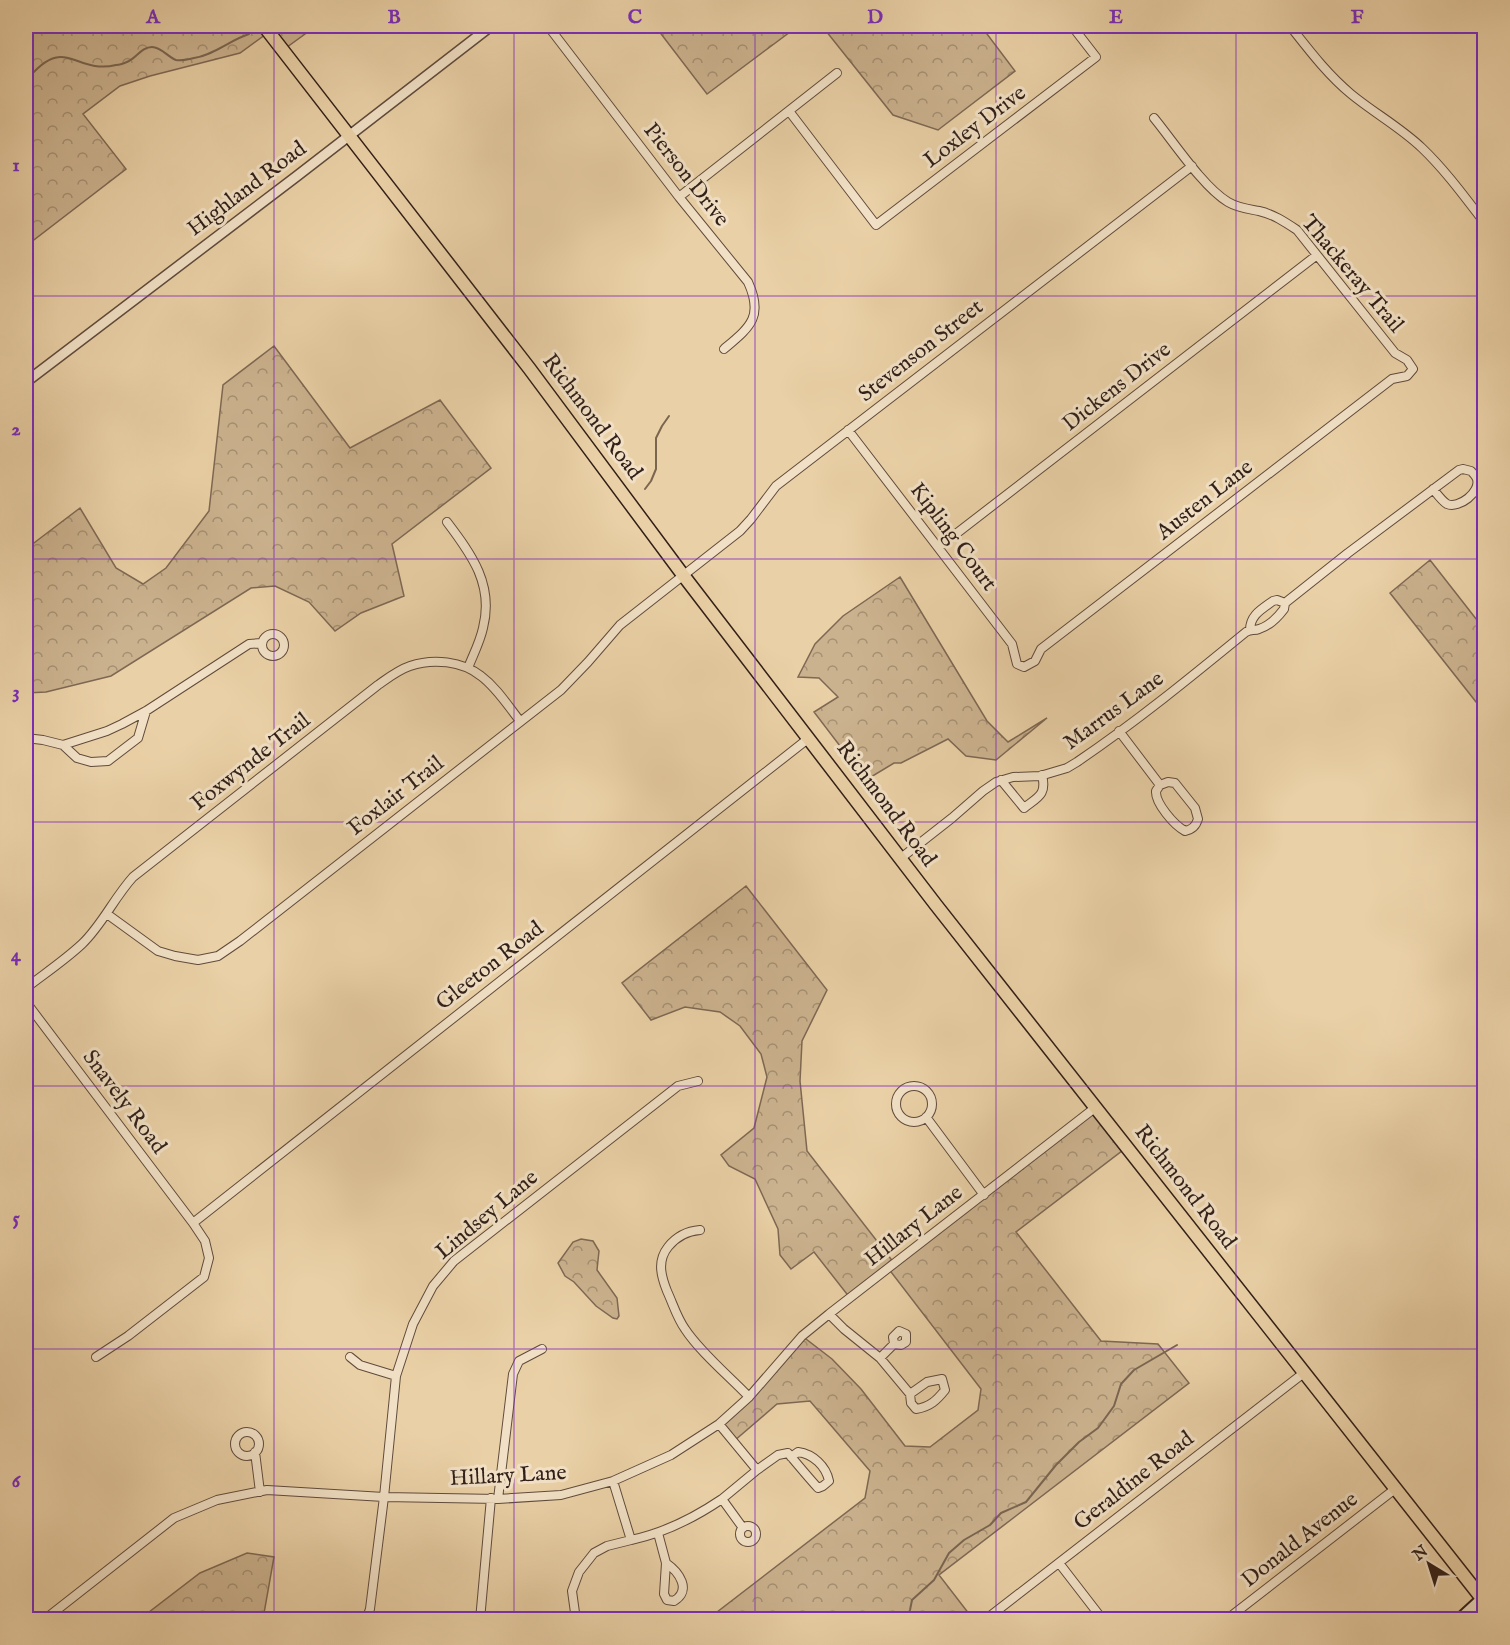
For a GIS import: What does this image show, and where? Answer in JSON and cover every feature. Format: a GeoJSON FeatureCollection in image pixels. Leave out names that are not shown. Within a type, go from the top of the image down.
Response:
{"type":"FeatureCollection","features":[{"type":"Feature","properties":{"kind":"main road","name":"Richmond Road"},"geometry":{"type":"LineString","coordinates":[[264,26],[529,368],[683,574],[961,937],[1395,1489],[1484,1598]]}},
{"type":"Feature","properties":{"kind":"main road"},"geometry":{"type":"LineString","coordinates":[[1459,1620],[1484,1598]]}},
{"type":"Feature","properties":{"kind":"street","name":"Highland Road"},"geometry":{"type":"LineString","coordinates":[[26,382],[491,26]]}},
{"type":"Feature","properties":{"kind":"street","name":"Pierson Drive"},"geometry":{"type":"LineString","coordinates":[[548,26],[679,197],[748,282],[754,295],[755,313],[743,333],[724,349]]}},
{"type":"Feature","properties":{"kind":"street","name":"Loxley Drive"},"geometry":{"type":"LineString","coordinates":[[789,111],[876,225],[1096,57],[1072,26]]}},
{"type":"Feature","properties":{"kind":"street"},"geometry":{"type":"LineString","coordinates":[[1290,26],[1335,80],[1431,156],[1485,222]]}},
{"type":"Feature","properties":{"kind":"street"},"geometry":{"type":"LineString","coordinates":[[679,197],[837,73]]}},
{"type":"Feature","properties":{"kind":"street","name":"Thackeray Trail"},"geometry":{"type":"LineString","coordinates":[[1154,117],[1192,166],[1227,201],[1243,209],[1261,211],[1283,220],[1297,230],[1395,353],[1407,360],[1413,369]]}},
{"type":"Feature","properties":{"kind":"street","name":"Stevenson Street"},"geometry":{"type":"LineString","coordinates":[[683,574],[740,531],[776,486],[1192,166]]}},
{"type":"Feature","properties":{"kind":"street","name":"Dickens Drive"},"geometry":{"type":"LineString","coordinates":[[939,547],[1317,255]]}},
{"type":"Feature","properties":{"kind":"street","name":"Austen Lane"},"geometry":{"type":"LineString","coordinates":[[1024,667],[1035,662],[1041,649],[1392,379],[1407,376],[1413,369]]}},
{"type":"Feature","properties":{"kind":"street","name":"Kipling Court"},"geometry":{"type":"LineString","coordinates":[[848,430],[1012,644],[1017,664],[1024,667]]}},
{"type":"Feature","properties":{"kind":"street"},"geometry":{"type":"LineString","coordinates":[[1285,603],[1348,553],[1433,489],[1459,470],[1472,471],[1477,479],[1476,490],[1460,503],[1453,505],[1447,504],[1433,489]]}},
{"type":"Feature","properties":{"kind":"street"},"geometry":{"type":"LineString","coordinates":[[447,522],[474,560],[485,591],[484,628],[468,668]]}},
{"type":"Feature","properties":{"kind":"street"},"geometry":{"type":"LineString","coordinates":[[1485,531],[1485,541]]}},
{"type":"Feature","properties":{"kind":"street","name":"Foxlair Trail"},"geometry":{"type":"LineString","coordinates":[[106,914],[158,951],[198,960],[218,956],[561,690],[620,625],[683,574]]}},
{"type":"Feature","properties":{"kind":"street","name":"Marrus Lane"},"geometry":{"type":"LineString","coordinates":[[901,858],[982,791],[1001,780],[1042,775],[1067,768],[1087,755],[1250,630],[1259,629],[1268,624],[1284,609],[1285,603],[1273,601],[1253,616],[1250,630]]}},
{"type":"Feature","properties":{"kind":"street"},"geometry":{"type":"LineString","coordinates":[[63,745],[107,731],[146,711],[249,644],[262,643]]}},
{"type":"Feature","properties":{"kind":"street","name":"Foxwynde Trail"},"geometry":{"type":"LineString","coordinates":[[26,988],[82,944],[133,877],[400,670],[421,663],[451,662],[468,668],[492,685],[520,721]]}},
{"type":"Feature","properties":{"kind":"street"},"geometry":{"type":"LineString","coordinates":[[26,738],[63,745],[77,758],[91,762],[108,761],[138,738],[146,711]]}},
{"type":"Feature","properties":{"kind":"street"},"geometry":{"type":"LineString","coordinates":[[1119,731],[1160,785]]}},
{"type":"Feature","properties":{"kind":"street","name":"Gleeton Road"},"geometry":{"type":"LineString","coordinates":[[193,1223],[809,738]]}},
{"type":"Feature","properties":{"kind":"street"},"geometry":{"type":"LineString","coordinates":[[1001,780],[1024,808],[1044,791],[1042,775]]}},
{"type":"Feature","properties":{"kind":"street"},"geometry":{"type":"LineString","coordinates":[[1168,782],[1175,783],[1195,808],[1197,819],[1194,827],[1185,831],[1177,826],[1156,800],[1156,791],[1160,785],[1168,782]]}},
{"type":"Feature","properties":{"kind":"street","name":"Snavely Road"},"geometry":{"type":"LineString","coordinates":[[26,1002],[193,1223],[205,1241],[209,1258],[204,1277],[96,1358]]}},
{"type":"Feature","properties":{"kind":"street","name":"Lindsey Lane"},"geometry":{"type":"LineString","coordinates":[[366,1620],[370,1610],[384,1497],[396,1376],[413,1324],[433,1286],[454,1261],[678,1086],[698,1081]]}},
{"type":"Feature","properties":{"kind":"street"},"geometry":{"type":"LineString","coordinates":[[909,1086],[920,1087],[927,1091],[932,1103],[926,1117],[913,1122],[900,1116],[896,1103],[901,1091],[909,1086]]}},
{"type":"Feature","properties":{"kind":"street","name":"Hillary Lane"},"geometry":{"type":"LineString","coordinates":[[44,1620],[174,1518],[217,1500],[267,1490],[384,1497],[494,1499],[561,1495],[613,1481],[670,1455],[719,1424],[749,1397],[802,1336],[1096,1107]]}},
{"type":"Feature","properties":{"kind":"street"},"geometry":{"type":"LineString","coordinates":[[926,1117],[984,1195]]}},
{"type":"Feature","properties":{"kind":"street"},"geometry":{"type":"LineString","coordinates":[[700,1230],[683,1234],[670,1245],[662,1259],[661,1275],[679,1319],[689,1335],[749,1397]]}},
{"type":"Feature","properties":{"kind":"street"},"geometry":{"type":"LineString","coordinates":[[829,1314],[880,1358],[910,1394],[911,1403],[916,1409],[936,1401],[945,1390],[942,1379],[927,1382],[910,1394]]}},
{"type":"Feature","properties":{"kind":"street"},"geometry":{"type":"LineString","coordinates":[[880,1358],[894,1344]]}},
{"type":"Feature","properties":{"kind":"street"},"geometry":{"type":"LineString","coordinates":[[480,1620],[494,1499],[513,1374],[519,1361],[542,1349]]}},
{"type":"Feature","properties":{"kind":"street"},"geometry":{"type":"LineString","coordinates":[[350,1357],[360,1365],[396,1376]]}},
{"type":"Feature","properties":{"kind":"street","name":"Geraldine Road"},"geometry":{"type":"LineString","coordinates":[[985,1620],[1305,1372]]}},
{"type":"Feature","properties":{"kind":"street"},"geometry":{"type":"LineString","coordinates":[[719,1424],[757,1470]]}},
{"type":"Feature","properties":{"kind":"street"},"geometry":{"type":"LineString","coordinates":[[255,1452],[260,1492]]}},
{"type":"Feature","properties":{"kind":"street"},"geometry":{"type":"LineString","coordinates":[[576,1620],[572,1591],[579,1572],[594,1553],[607,1546],[658,1533],[687,1521],[722,1498],[778,1455],[788,1453],[791,1457],[818,1488],[829,1481],[827,1473],[811,1455],[798,1452],[791,1457]]}},
{"type":"Feature","properties":{"kind":"street"},"geometry":{"type":"LineString","coordinates":[[613,1481],[631,1540]]}},
{"type":"Feature","properties":{"kind":"street","name":"Donald Avenue"},"geometry":{"type":"LineString","coordinates":[[1226,1620],[1395,1489]]}},
{"type":"Feature","properties":{"kind":"street"},"geometry":{"type":"LineString","coordinates":[[722,1498],[743,1528]]}},
{"type":"Feature","properties":{"kind":"street"},"geometry":{"type":"LineString","coordinates":[[658,1533],[666,1563]]}},
{"type":"Feature","properties":{"kind":"street"},"geometry":{"type":"LineString","coordinates":[[1059,1563],[1103,1620]]}},
{"type":"Feature","properties":{"kind":"green space"},"geometry":{"type":"Polygon","coordinates":[[[26,26],[165,26],[168,29],[173,26],[316,26],[283,50],[269,32],[240,53],[120,86],[83,114],[126,169],[26,246],[26,26]]]}},
{"type":"Feature","properties":{"kind":"green space"},"geometry":{"type":"Polygon","coordinates":[[[655,26],[798,26],[707,94],[655,26]]]}},
{"type":"Feature","properties":{"kind":"green space"},"geometry":{"type":"Polygon","coordinates":[[[822,26],[981,26],[1015,71],[938,130],[893,115],[822,26]]]}},
{"type":"Feature","properties":{"kind":"green space"},"geometry":{"type":"Polygon","coordinates":[[[274,346],[350,448],[440,400],[491,468],[392,544],[404,596],[361,613],[335,631],[309,602],[275,586],[251,588],[111,676],[46,692],[26,693],[26,549],[80,508],[116,568],[143,584],[166,568],[209,511],[223,385],[274,346]]]}},
{"type":"Feature","properties":{"kind":"green space"},"geometry":{"type":"Polygon","coordinates":[[[1430,560],[1484,629],[1484,712],[1390,593],[1430,560]]]}},
{"type":"Feature","properties":{"kind":"green space"},"geometry":{"type":"Polygon","coordinates":[[[900,577],[987,721],[1008,742],[1047,718],[996,760],[966,756],[948,739],[901,763],[894,763],[866,780],[814,712],[838,697],[819,678],[798,677],[815,644],[843,616],[900,577]]]}},
{"type":"Feature","properties":{"kind":"green space"},"geometry":{"type":"Polygon","coordinates":[[[746,886],[827,990],[802,1041],[800,1081],[807,1151],[894,1263],[1096,1107],[1127,1147],[1016,1232],[1101,1341],[1158,1344],[1189,1383],[939,1575],[973,1619],[708,1619],[865,1498],[870,1471],[810,1401],[777,1404],[734,1441],[719,1424],[802,1336],[832,1359],[861,1389],[905,1446],[930,1447],[978,1410],[981,1389],[888,1268],[850,1298],[814,1252],[791,1269],[780,1255],[778,1229],[755,1179],[729,1166],[721,1155],[754,1128],[767,1077],[761,1054],[740,1026],[720,1012],[685,1007],[651,1020],[622,983],[746,886]]]}},
{"type":"Feature","properties":{"kind":"green space"},"geometry":{"type":"Polygon","coordinates":[[[581,1239],[593,1241],[599,1251],[597,1270],[617,1298],[619,1316],[617,1319],[596,1306],[574,1282],[565,1276],[558,1263],[573,1242],[581,1239]]]}},
{"type":"Feature","properties":{"kind":"green space"},"geometry":{"type":"Polygon","coordinates":[[[247,1553],[274,1557],[263,1619],[140,1619],[200,1573],[247,1553]]]}},
{"type":"Feature","properties":{"kind":"waterway"},"geometry":{"type":"LineString","coordinates":[[26,81],[39,67],[51,59],[70,58],[102,67],[122,64],[142,50],[152,47],[176,60],[183,60],[208,54],[249,34]]}},
{"type":"Feature","properties":{"kind":"waterway"},"geometry":{"type":"LineString","coordinates":[[645,489],[656,469],[656,438],[669,416]]}},
{"type":"Feature","properties":{"kind":"waterway"},"geometry":{"type":"LineString","coordinates":[[906,1620],[912,1600],[934,1580],[949,1553],[964,1540],[990,1525],[1001,1513],[1026,1502],[1056,1465],[1079,1442],[1098,1428],[1114,1406],[1121,1384],[1134,1370],[1177,1345]]}}]}
